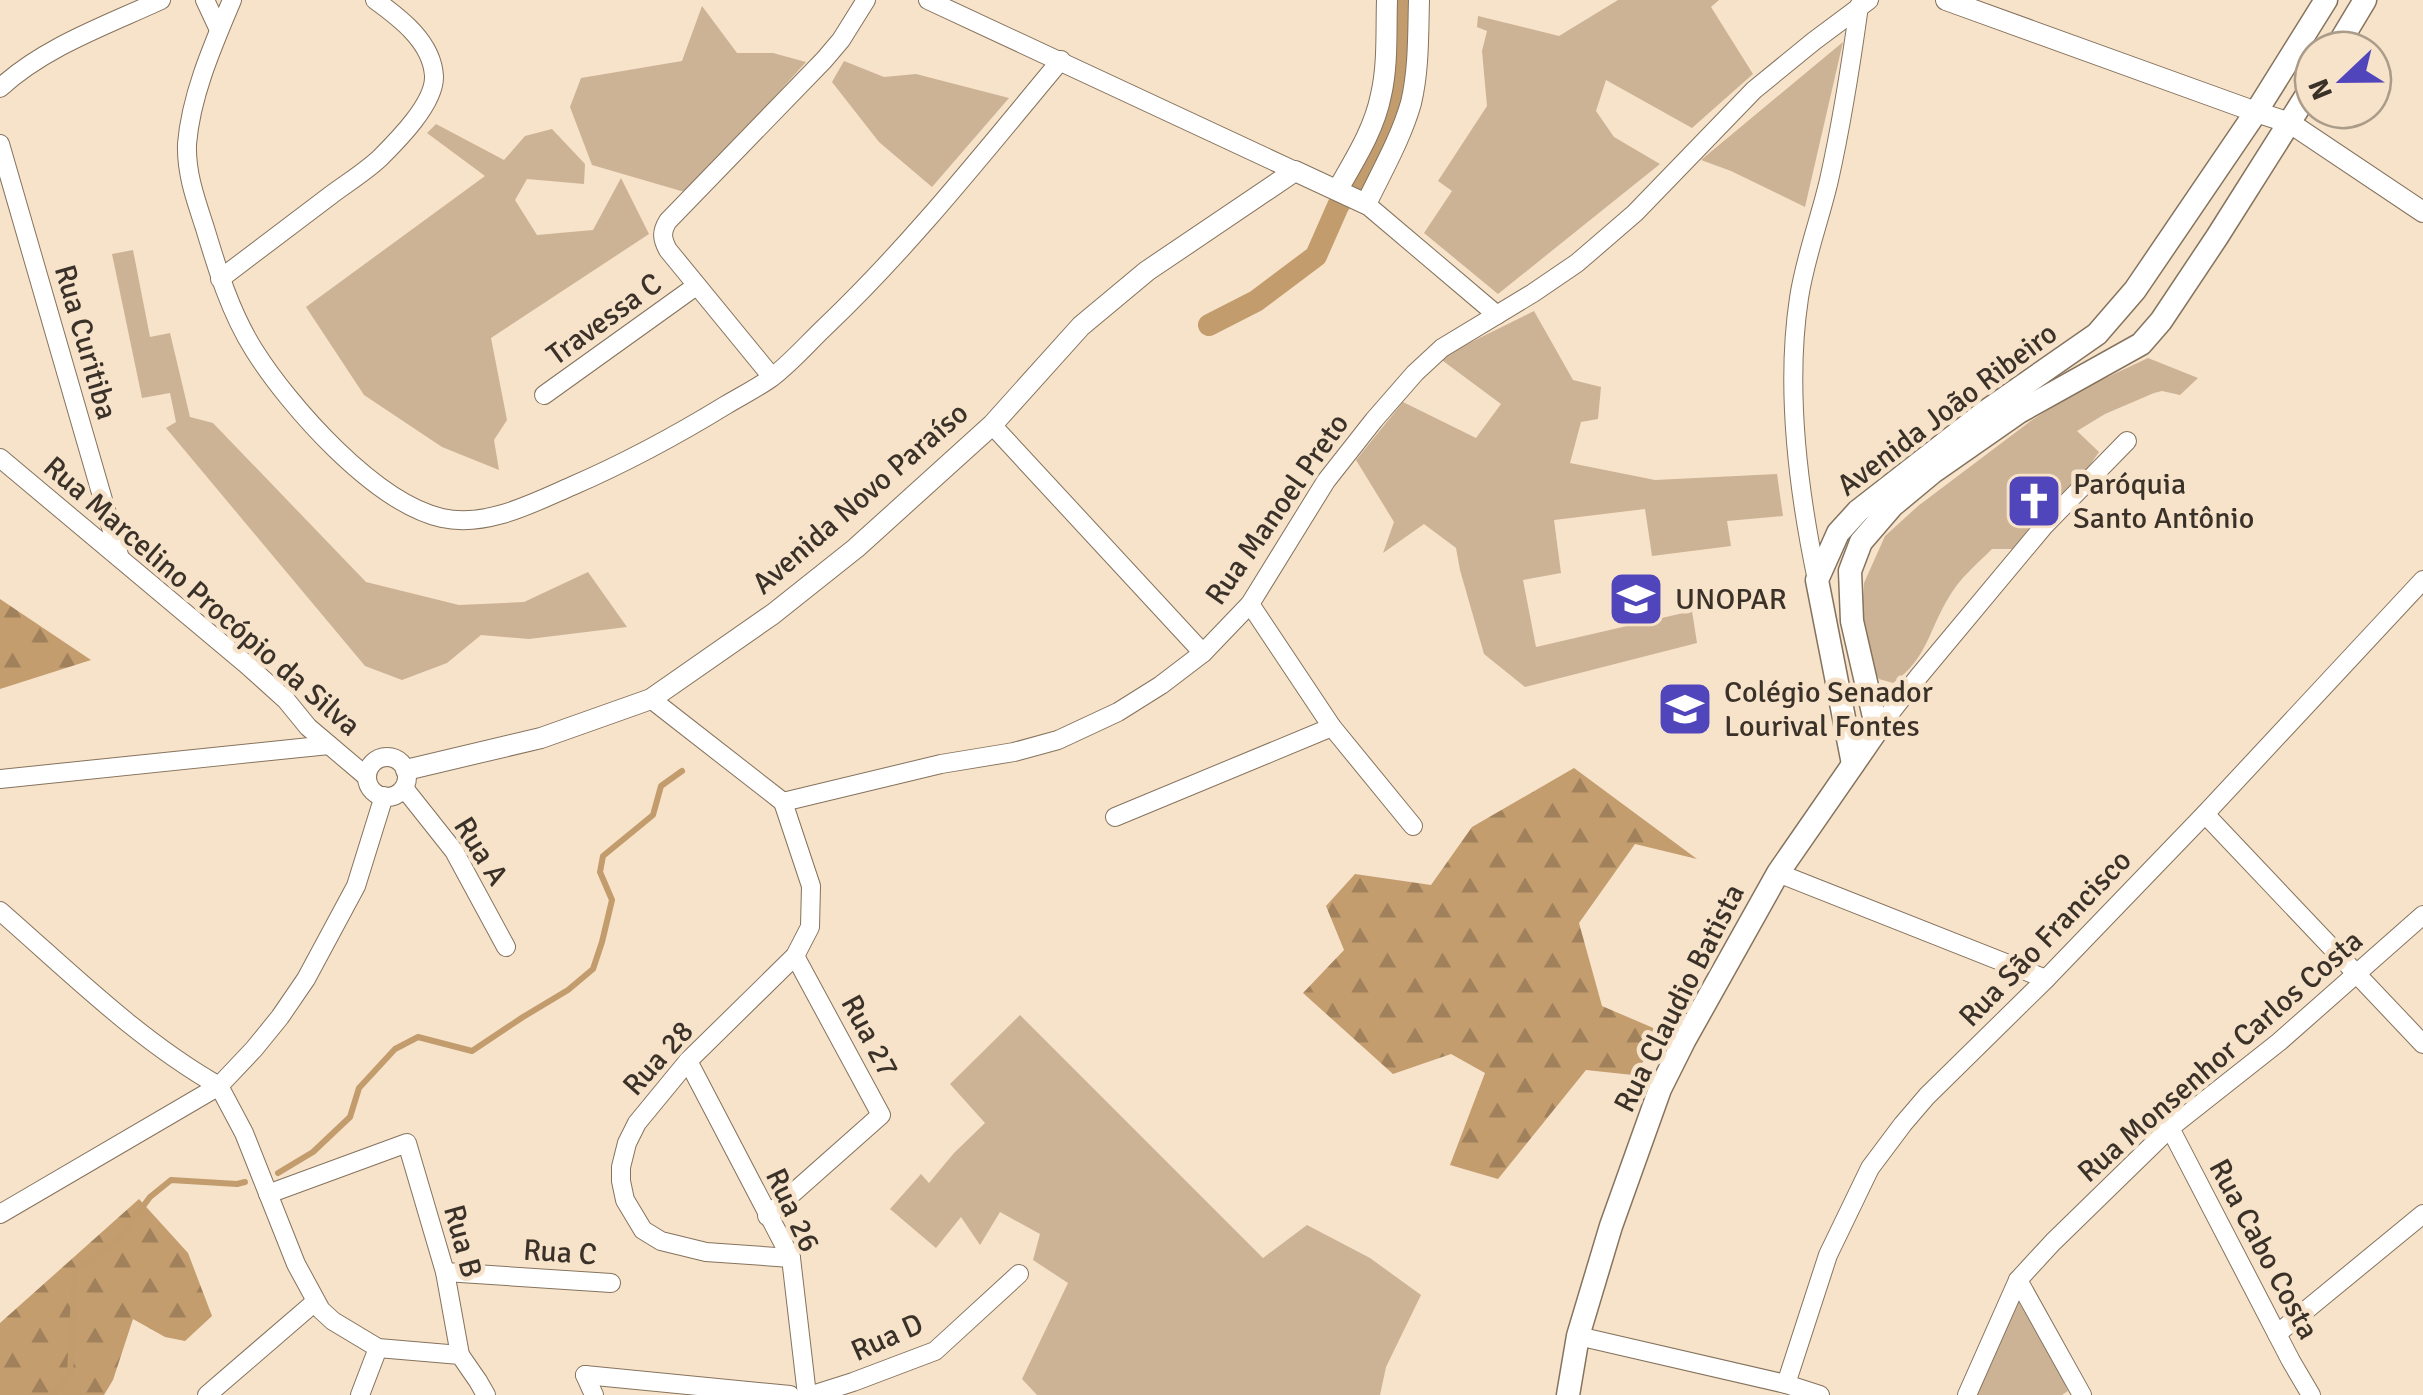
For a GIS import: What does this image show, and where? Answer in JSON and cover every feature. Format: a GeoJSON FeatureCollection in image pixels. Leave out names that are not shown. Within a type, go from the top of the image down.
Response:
{"type":"FeatureCollection","features":[{"type":"Feature","properties":{"kind":"main road","name":"Avenida João Ribeiro"},"geometry":{"type":"LineString","coordinates":[[1817,580],[1838,533],[1858,511],[1985,412],[2080,347],[2116,314],[2256,112],[2326,0]]}},
{"type":"Feature","properties":{"kind":"main road"},"geometry":{"type":"LineString","coordinates":[[2347,30],[2366,0]]}},
{"type":"Feature","properties":{"kind":"main road","name":"Avenida João Ribeiro"},"geometry":{"type":"LineString","coordinates":[[1877,730],[1852,620],[1850,572],[1861,542],[1892,506],[1962,452],[2019,412],[2141,344],[2171,307],[2293,117]]}},
{"type":"Feature","properties":{"kind":"main road"},"geometry":{"type":"LineString","coordinates":[[1817,580],[1853,764]]}},
{"type":"Feature","properties":{"kind":"main road"},"geometry":{"type":"LineString","coordinates":[[1853,764],[1877,730]]}},
{"type":"Feature","properties":{"kind":"main road","name":"Rua Claudio Batista"},"geometry":{"type":"LineString","coordinates":[[1568,1395],[1578,1336],[1611,1226],[1660,1089],[1778,873],[1853,764]]}},
{"type":"Feature","properties":{"kind":"street"},"geometry":{"type":"LineString","coordinates":[[0,88],[62,46],[161,0]]}},
{"type":"Feature","properties":{"kind":"street"},"geometry":{"type":"LineString","coordinates":[[205,0],[219,30]]}},
{"type":"Feature","properties":{"kind":"street"},"geometry":{"type":"LineString","coordinates":[[232,0],[200,85],[187,156],[193,190],[220,278],[245,336],[309,423],[380,487],[415,508],[444,519],[467,520],[530,505],[697,423],[772,377],[866,288],[1061,60]]}},
{"type":"Feature","properties":{"kind":"street"},"geometry":{"type":"LineString","coordinates":[[220,278],[379,158],[427,101],[434,77],[428,54],[401,19],[375,0]]}},
{"type":"Feature","properties":{"kind":"street"},"geometry":{"type":"LineString","coordinates":[[772,377],[696,286],[665,244],[662,233],[668,221],[824,60],[866,0]]}},
{"type":"Feature","properties":{"kind":"street"},"geometry":{"type":"LineString","coordinates":[[928,0],[1364,203],[1497,315]]}},
{"type":"Feature","properties":{"kind":"street"},"geometry":{"type":"LineString","coordinates":[[1340,190],[1380,103],[1387,0]]}},
{"type":"Feature","properties":{"kind":"street"},"geometry":{"type":"LineString","coordinates":[[1364,203],[1402,129],[1410,103],[1417,69],[1419,0]]}},
{"type":"Feature","properties":{"kind":"street"},"geometry":{"type":"LineString","coordinates":[[1946,0],[2290,122],[2423,212]]}},
{"type":"Feature","properties":{"kind":"street"},"geometry":{"type":"LineString","coordinates":[[1817,580],[1796,431],[1799,297],[1821,216],[1864,3]]}},
{"type":"Feature","properties":{"kind":"street","name":"Rua Manoel Preto"},"geometry":{"type":"LineString","coordinates":[[782,802],[1058,740],[1118,712],[1161,685],[1203,653],[1250,604],[1326,481],[1415,373],[1442,348],[1587,254],[1635,213],[1754,90],[1864,3]]}},
{"type":"Feature","properties":{"kind":"street","name":"Rua Curitiba"},"geometry":{"type":"LineString","coordinates":[[0,144],[120,556]]}},
{"type":"Feature","properties":{"kind":"street","name":"Avenida Novo Paraíso"},"geometry":{"type":"LineString","coordinates":[[405,779],[542,738],[651,699],[773,614],[856,548],[992,424],[1053,356],[1147,271],[1295,171]]}},
{"type":"Feature","properties":{"kind":"street","name":"Travessa C"},"geometry":{"type":"LineString","coordinates":[[544,395],[696,286]]}},
{"type":"Feature","properties":{"kind":"street"},"geometry":{"type":"LineString","coordinates":[[992,424],[1203,653]]}},
{"type":"Feature","properties":{"kind":"street"},"geometry":{"type":"LineString","coordinates":[[1877,730],[2044,526],[2127,441]]}},
{"type":"Feature","properties":{"kind":"street","name":"Rua Marcelino Procópio da Silva"},"geometry":{"type":"LineString","coordinates":[[0,458],[246,664],[286,700],[308,727],[367,777]]}},
{"type":"Feature","properties":{"kind":"street","name":"Rua São Francisco"},"geometry":{"type":"LineString","coordinates":[[1786,1384],[1828,1256],[1870,1168],[1928,1096],[2205,814],[2423,580]]}},
{"type":"Feature","properties":{"kind":"street"},"geometry":{"type":"LineString","coordinates":[[1250,604],[1332,726],[1413,826]]}},
{"type":"Feature","properties":{"kind":"street"},"geometry":{"type":"LineString","coordinates":[[651,699],[782,802]]}},
{"type":"Feature","properties":{"kind":"street"},"geometry":{"type":"LineString","coordinates":[[1115,817],[1332,726]]}},
{"type":"Feature","properties":{"kind":"street"},"geometry":{"type":"LineString","coordinates":[[0,778],[329,745]]}},
{"type":"Feature","properties":{"kind":"street"},"geometry":{"type":"LineString","coordinates":[[386,757],[398,760],[405,779],[394,796],[384,796],[370,788],[367,777],[371,766],[386,757]]}},
{"type":"Feature","properties":{"kind":"street","name":"Rua A"},"geometry":{"type":"LineString","coordinates":[[405,779],[454,851],[506,947]]}},
{"type":"Feature","properties":{"kind":"street"},"geometry":{"type":"LineString","coordinates":[[0,1214],[219,1086],[280,1018],[306,979],[356,886],[384,796]]}},
{"type":"Feature","properties":{"kind":"street","name":"Rua 28"},"geometry":{"type":"LineString","coordinates":[[782,802],[811,886],[810,927],[796,956],[688,1061],[637,1123],[621,1167],[625,1200],[643,1230],[661,1241],[706,1252],[791,1258]]}},
{"type":"Feature","properties":{"kind":"street"},"geometry":{"type":"LineString","coordinates":[[2205,814],[2423,1044]]}},
{"type":"Feature","properties":{"kind":"street"},"geometry":{"type":"LineString","coordinates":[[1778,873],[2046,979]]}},
{"type":"Feature","properties":{"kind":"street"},"geometry":{"type":"LineString","coordinates":[[0,911],[146,1038],[219,1086],[244,1133],[314,1302],[333,1321],[378,1348],[460,1355],[482,1388]]}},
{"type":"Feature","properties":{"kind":"street","name":"Rua Monsenhor Carlos Costa"},"geometry":{"type":"LineString","coordinates":[[1967,1395],[2018,1280],[2170,1128],[2279,1042],[2423,915]]}},
{"type":"Feature","properties":{"kind":"street","name":"Rua 27"},"geometry":{"type":"LineString","coordinates":[[767,1216],[881,1115],[796,956]]}},
{"type":"Feature","properties":{"kind":"street","name":"Rua 26"},"geometry":{"type":"LineString","coordinates":[[688,1061],[791,1258],[809,1395]]}},
{"type":"Feature","properties":{"kind":"street","name":"Rua Cabo Costa"},"geometry":{"type":"LineString","coordinates":[[2170,1128],[2312,1395]]}},
{"type":"Feature","properties":{"kind":"street","name":"Rua B"},"geometry":{"type":"LineString","coordinates":[[268,1194],[407,1143],[444,1272],[460,1355]]}},
{"type":"Feature","properties":{"kind":"street"},"geometry":{"type":"LineString","coordinates":[[2277,1334],[2415,1228],[2423,1214]]}},
{"type":"Feature","properties":{"kind":"street","name":"Rua C"},"geometry":{"type":"LineString","coordinates":[[444,1272],[611,1283]]}},
{"type":"Feature","properties":{"kind":"street","name":"Rua D"},"geometry":{"type":"LineString","coordinates":[[809,1395],[935,1351],[1020,1274]]}},
{"type":"Feature","properties":{"kind":"street"},"geometry":{"type":"LineString","coordinates":[[2018,1280],[2073,1392]]}},
{"type":"Feature","properties":{"kind":"street"},"geometry":{"type":"LineString","coordinates":[[207,1395],[314,1302]]}},
{"type":"Feature","properties":{"kind":"street"},"geometry":{"type":"LineString","coordinates":[[1578,1336],[1820,1395]]}},
{"type":"Feature","properties":{"kind":"street"},"geometry":{"type":"LineString","coordinates":[[360,1395],[378,1348]]}},
{"type":"Feature","properties":{"kind":"street"},"geometry":{"type":"LineString","coordinates":[[594,1395],[585,1375],[790,1395]]}},
{"type":"Feature","properties":{"kind":"street"},"geometry":{"type":"LineString","coordinates":[[853,1382],[869,1395]]}},
{"type":"Feature","properties":{"kind":"shaded area"},"geometry":{"type":"Polygon","coordinates":[[[1618,0],[1719,0],[1711,7],[1753,74],[1692,128],[1606,80],[1596,111],[1614,137],[1660,164],[1498,294],[1424,233],[1452,191],[1438,181],[1487,106],[1482,51],[1487,31],[1477,27],[1478,16],[1559,36],[1618,0]]]}},
{"type":"Feature","properties":{"kind":"shaded area"},"geometry":{"type":"Polygon","coordinates":[[[702,6],[737,53],[773,53],[806,62],[688,193],[592,165],[570,107],[581,78],[682,61],[702,6]]]}},
{"type":"Feature","properties":{"kind":"shaded area"},"geometry":{"type":"Polygon","coordinates":[[[1843,42],[1805,207],[1701,160],[1843,42]]]}},
{"type":"Feature","properties":{"kind":"shaded area"},"geometry":{"type":"Polygon","coordinates":[[[844,61],[884,77],[916,74],[1009,98],[932,187],[879,142],[832,82],[844,61]]]}},
{"type":"Feature","properties":{"kind":"shaded area"},"geometry":{"type":"Polygon","coordinates":[[[436,124],[504,160],[525,136],[552,129],[585,164],[584,184],[527,179],[515,200],[537,235],[593,230],[621,178],[649,234],[491,338],[507,420],[494,440],[499,470],[442,447],[364,395],[306,307],[485,176],[427,133],[436,124]]]}},
{"type":"Feature","properties":{"kind":"shaded area"},"geometry":{"type":"Polygon","coordinates":[[[133,250],[150,337],[170,333],[190,417],[213,423],[366,582],[459,605],[524,602],[588,572],[627,627],[529,639],[481,635],[447,663],[402,680],[365,666],[166,428],[176,422],[170,393],[142,398],[112,254],[133,250]]]}},
{"type":"Feature","properties":{"kind":"shaded area"},"geometry":{"type":"Polygon","coordinates":[[[1534,311],[1573,380],[1601,387],[1598,419],[1581,422],[1570,463],[1655,480],[1777,474],[1783,516],[1727,521],[1731,546],[1652,556],[1645,509],[1554,520],[1561,573],[1523,580],[1536,647],[1692,611],[1697,643],[1525,687],[1484,654],[1456,548],[1424,524],[1383,553],[1394,522],[1356,460],[1403,402],[1476,438],[1501,404],[1439,358],[1534,311]]]}},
{"type":"Feature","properties":{"kind":"shaded area"},"geometry":{"type":"Polygon","coordinates":[[[2148,358],[2198,378],[2180,395],[2154,393],[2077,431],[2099,452],[2077,484],[2013,549],[1992,549],[1963,578],[1942,609],[1921,654],[1905,674],[1893,683],[1879,679],[1868,663],[1862,620],[1864,583],[1885,536],[1918,506],[2032,420],[2076,392],[2148,358]]]}},
{"type":"Feature","properties":{"kind":"shaded area"},"geometry":{"type":"Polygon","coordinates":[[[1020,1015],[1263,1258],[1307,1225],[1370,1258],[1421,1295],[1386,1367],[1380,1395],[1037,1395],[1022,1379],[1068,1283],[1033,1260],[1040,1234],[1000,1212],[980,1245],[961,1217],[936,1248],[890,1209],[921,1174],[929,1183],[985,1123],[950,1084],[1020,1015]]]}},
{"type":"Feature","properties":{"kind":"shaded area"},"geometry":{"type":"Polygon","coordinates":[[[2021,1291],[2068,1391],[2062,1395],[1974,1395],[1980,1387],[2021,1291]]]}},
{"type":"Feature","properties":{"kind":"green space"},"geometry":{"type":"Polygon","coordinates":[[[0,599],[91,660],[0,689],[0,599]]]}},
{"type":"Feature","properties":{"kind":"green space"},"geometry":{"type":"Polygon","coordinates":[[[1574,768],[1697,859],[1635,844],[1579,923],[1602,1006],[1665,1033],[1633,1075],[1586,1070],[1498,1179],[1450,1165],[1485,1073],[1451,1054],[1393,1074],[1303,993],[1344,950],[1326,906],[1355,874],[1431,885],[1472,827],[1574,768]]]}},
{"type":"Feature","properties":{"kind":"green space"},"geometry":{"type":"Polygon","coordinates":[[[139,1199],[188,1253],[212,1316],[185,1341],[165,1337],[133,1319],[113,1380],[104,1395],[0,1395],[0,1323],[139,1199]]]}},
{"type":"Feature","properties":{"kind":"waterway"},"geometry":{"type":"LineString","coordinates":[[1209,325],[1256,301],[1316,256],[1338,206],[1369,160],[1402,87],[1404,0]]}},
{"type":"Feature","properties":{"kind":"waterway"},"geometry":{"type":"LineString","coordinates":[[278,1173],[313,1152],[350,1117],[359,1088],[395,1049],[418,1037],[472,1051],[568,990],[593,969],[612,900],[600,872],[603,856],[653,815],[661,786],[682,771]]}},
{"type":"Feature","properties":{"kind":"waterway"},"geometry":{"type":"LineString","coordinates":[[53,1395],[70,1374],[75,1272],[120,1237],[150,1197],[171,1180],[245,1182]]}},
{"type":"Feature","properties":{"kind":"place","name":"Paróquia Santo Antônio"},"geometry":{"type":"Point","coordinates":[2034,501]}},
{"type":"Feature","properties":{"kind":"place","name":"UNOPAR"},"geometry":{"type":"Point","coordinates":[1636,599]}},
{"type":"Feature","properties":{"kind":"place","name":"Colégio Senador Lourival Fontes"},"geometry":{"type":"Point","coordinates":[1685,709]}}]}
